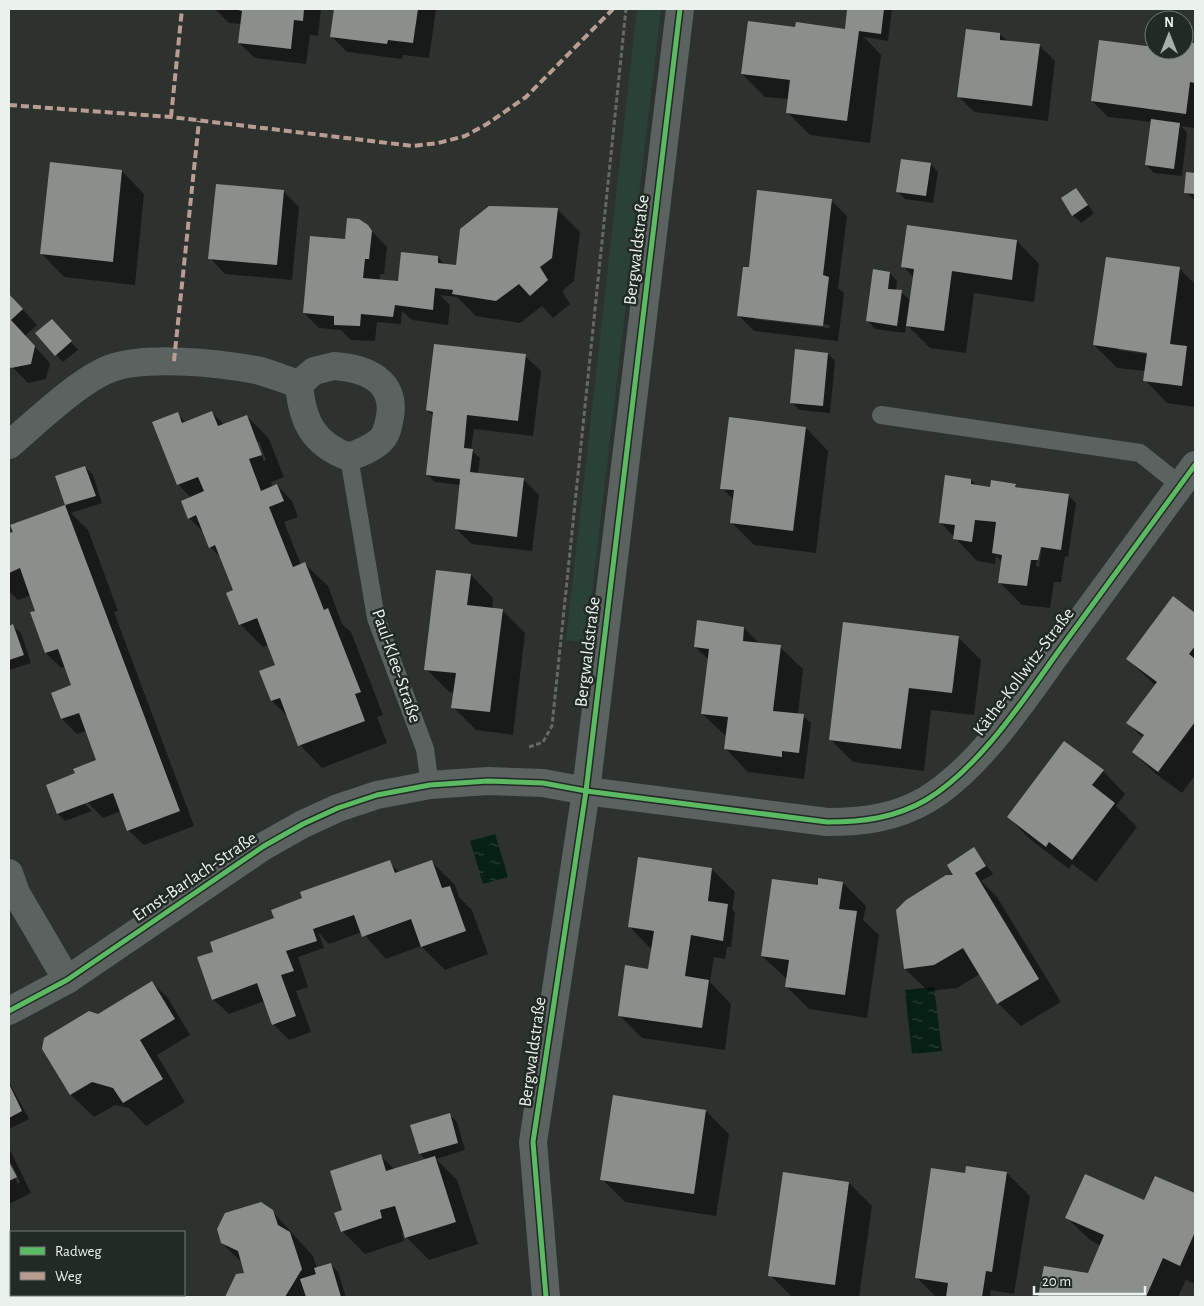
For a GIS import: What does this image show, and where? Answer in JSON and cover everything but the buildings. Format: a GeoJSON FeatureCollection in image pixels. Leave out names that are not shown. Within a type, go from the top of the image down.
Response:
{"type":"FeatureCollection","features":[{"type":"Feature","properties":{"kind":"street","name":"Bergwaldstraße"},"geometry":{"type":"LineString","coordinates":[[546,1297],[533,1142],[586,791],[680,9]]}},
{"type":"Feature","properties":{"kind":"street"},"geometry":{"type":"LineString","coordinates":[[9,445],[108,369],[138,362],[174,361],[257,370],[299,384]]}},
{"type":"Feature","properties":{"kind":"street"},"geometry":{"type":"LineString","coordinates":[[334,366],[355,368],[371,374],[384,386],[392,405],[388,428],[381,440],[369,449],[349,457],[323,445],[314,433],[300,404],[299,384],[314,371],[334,366]]}},
{"type":"Feature","properties":{"kind":"street","name":"Käthe-Kollwitz-Straße"},"geometry":{"type":"LineString","coordinates":[[586,791],[827,822],[858,822],[891,816],[926,800],[957,776],[1004,726],[1188,475]]}},
{"type":"Feature","properties":{"kind":"street","name":"Ernst-Barlach-Straße"},"geometry":{"type":"LineString","coordinates":[[9,1011],[66,980],[264,846],[303,824],[338,808],[377,795],[430,785],[488,782],[543,783],[586,791]]}},
{"type":"Feature","properties":{"kind":"street"},"geometry":{"type":"LineString","coordinates":[[9,873],[16,893],[66,980]]}},
{"type":"Feature","properties":{"kind":"lane","name":"Käthe-Kollwitz-Straße"},"geometry":{"type":"LineString","coordinates":[[881,415],[1140,453],[1188,475]]}},
{"type":"Feature","properties":{"kind":"lane","name":"Paul-Klee-Straße"},"geometry":{"type":"LineString","coordinates":[[349,457],[376,618],[425,749],[430,785]]}},
{"type":"Feature","properties":{"kind":"path"},"geometry":{"type":"LineString","coordinates":[[543,742],[552,726],[626,9]]}},
{"type":"Feature","properties":{"kind":"shaded area"},"geometry":{"type":"Polygon","coordinates":[[[637,9],[661,9],[586,643],[566,640],[637,9]]]}},
{"type":"Feature","properties":{"kind":"water"},"geometry":{"type":"Polygon","coordinates":[[[495,834],[508,877],[483,884],[470,841],[495,834]]]}},
{"type":"Feature","properties":{"kind":"water"},"geometry":{"type":"Polygon","coordinates":[[[934,987],[942,1051],[912,1054],[905,990],[934,987]]]}},
{"type":"Feature","properties":{"kind":"marked path"},"geometry":{"type":"LineString","coordinates":[[171,117],[182,9]]}},
{"type":"Feature","properties":{"kind":"marked path"},"geometry":{"type":"LineString","coordinates":[[9,105],[171,117],[413,146],[438,143],[465,136],[487,124],[526,97],[613,9]]}},
{"type":"Feature","properties":{"kind":"marked path"},"geometry":{"type":"LineString","coordinates":[[174,361],[199,121]]}},
{"type":"Feature","properties":{"kind":"cycle path"},"geometry":{"type":"LineString","coordinates":[[546,1297],[533,1142],[586,791],[680,9]]}},
{"type":"Feature","properties":{"kind":"cycle path"},"geometry":{"type":"LineString","coordinates":[[9,1011],[67,980],[264,846],[303,824],[338,808],[377,795],[430,785],[488,781],[543,783],[586,791],[827,822],[878,818],[914,806],[946,786],[984,750],[1018,708],[1195,465]]}}]}
